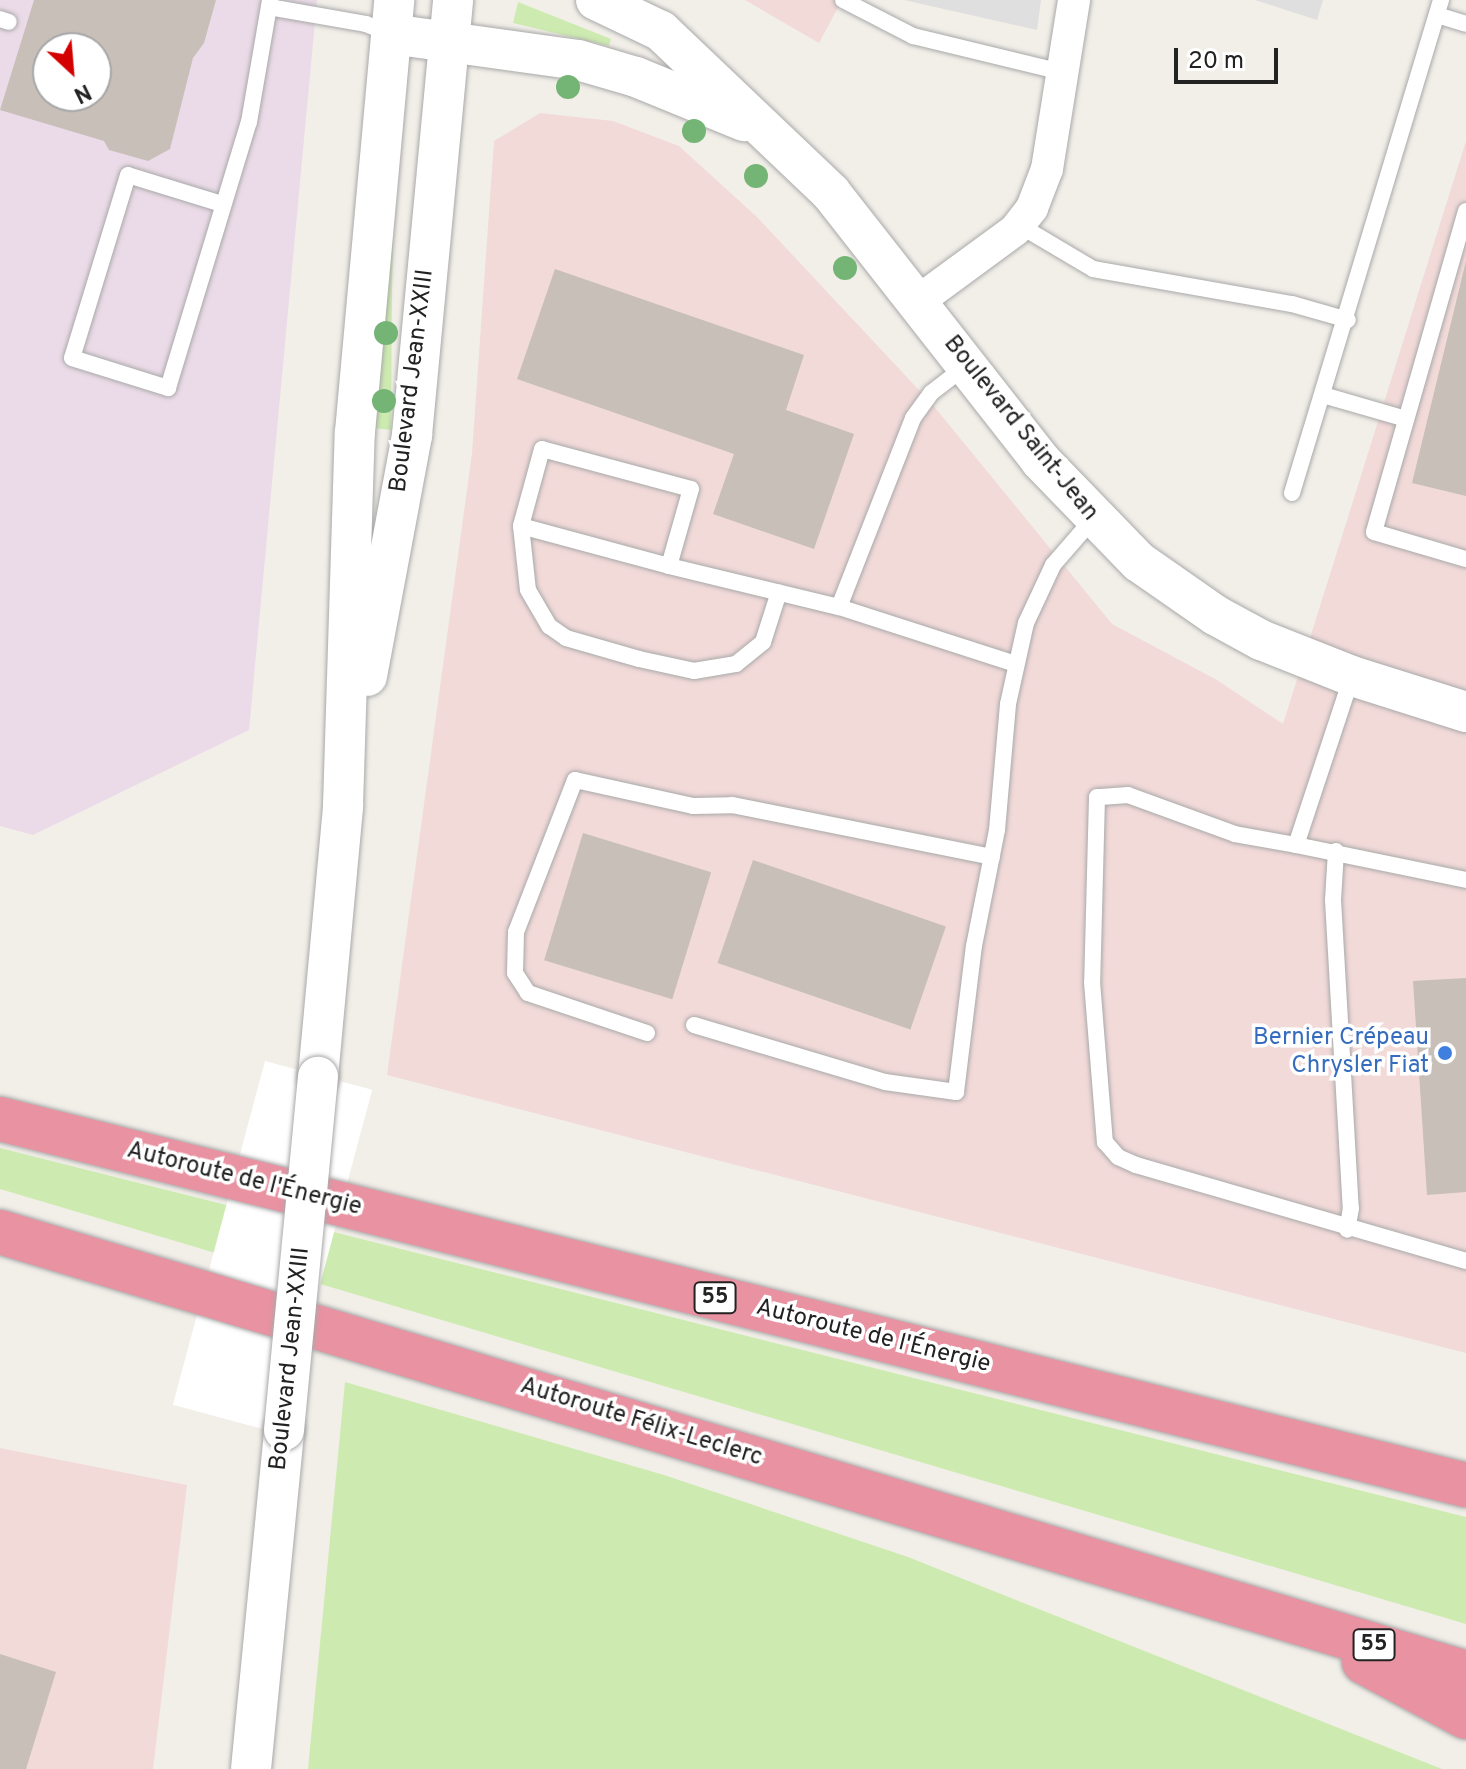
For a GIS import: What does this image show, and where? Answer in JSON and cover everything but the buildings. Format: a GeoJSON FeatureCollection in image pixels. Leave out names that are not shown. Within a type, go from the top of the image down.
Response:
{"type":"FeatureCollection","features":[{"type":"Feature","properties":{"kind":"highway","name":"Autoroute de l'Énergie"},"geometry":{"type":"LineString","coordinates":[[0,1119],[1454,1479]]}},
{"type":"Feature","properties":{"kind":"highway","name":"Autoroute Félix-Leclerc"},"geometry":{"type":"LineString","coordinates":[[0,1232],[1281,1616]]}},
{"type":"Feature","properties":{"kind":"highway","name":"55"},"geometry":{"type":"LineString","coordinates":[[1281,1616],[1466,1673]]}},
{"type":"Feature","properties":{"kind":"highway"},"geometry":{"type":"LineString","coordinates":[[1281,1616],[1466,1717]]}},
{"type":"Feature","properties":{"kind":"street","name":"Boulevard Jean-XXIII"},"geometry":{"type":"LineString","coordinates":[[343,806],[412,435],[453,0]]}},
{"type":"Feature","properties":{"kind":"street","name":"Boulevard Saint-Jean"},"geometry":{"type":"LineString","coordinates":[[596,0],[661,31],[831,193],[966,366],[1092,520],[1139,562],[1215,615],[1352,676],[1466,712]]}},
{"type":"Feature","properties":{"kind":"street"},"geometry":{"type":"LineString","coordinates":[[917,302],[1019,225],[1044,183],[1074,0]]}},
{"type":"Feature","properties":{"kind":"street","name":"Boulevard Jean-XXIII"},"geometry":{"type":"LineString","coordinates":[[251,1769],[343,806],[355,432],[392,17]]}},
{"type":"Feature","properties":{"kind":"street","name":"Boulevard Saint-Jean"},"geometry":{"type":"LineString","coordinates":[[392,17],[449,40],[560,56],[623,72],[762,129]]}},
{"type":"Feature","properties":{"kind":"lane"},"geometry":{"type":"LineString","coordinates":[[843,0],[913,36],[1062,72]]}},
{"type":"Feature","properties":{"kind":"lane"},"geometry":{"type":"LineString","coordinates":[[222,204],[128,175],[72,358],[168,388],[221,224],[222,204],[249,122],[269,4],[366,24],[392,17]]}},
{"type":"Feature","properties":{"kind":"lane"},"geometry":{"type":"LineString","coordinates":[[1292,493],[1348,320],[1439,8],[1466,24]]}},
{"type":"Feature","properties":{"kind":"lane"},"geometry":{"type":"LineString","coordinates":[[1466,211],[1374,532],[1466,559]]}},
{"type":"Feature","properties":{"kind":"lane"},"geometry":{"type":"LineString","coordinates":[[1019,225],[1093,269],[1292,304],[1348,320]]}},
{"type":"Feature","properties":{"kind":"lane"},"geometry":{"type":"LineString","coordinates":[[839,607],[913,418],[931,393],[966,366]]}},
{"type":"Feature","properties":{"kind":"lane"},"geometry":{"type":"LineString","coordinates":[[1323,395],[1406,419]]}},
{"type":"Feature","properties":{"kind":"lane"},"geometry":{"type":"LineString","coordinates":[[669,566],[691,489],[542,449],[521,526],[528,590],[549,626],[566,638],[639,659],[705,671],[746,659],[763,642],[779,592]]}},
{"type":"Feature","properties":{"kind":"lane"},"geometry":{"type":"LineString","coordinates":[[694,1025],[885,1082],[956,1092],[974,946],[992,857],[1016,664],[1039,591],[1063,551],[1092,520]]}},
{"type":"Feature","properties":{"kind":"lane"},"geometry":{"type":"LineString","coordinates":[[521,526],[839,607],[1016,664]]}},
{"type":"Feature","properties":{"kind":"lane"},"geometry":{"type":"LineString","coordinates":[[1296,845],[1352,676]]}},
{"type":"Feature","properties":{"kind":"lane"},"geometry":{"type":"LineString","coordinates":[[647,1033],[528,993],[515,973],[516,932],[575,780],[693,806],[732,805],[992,857]]}},
{"type":"Feature","properties":{"kind":"lane"},"geometry":{"type":"LineString","coordinates":[[1466,880],[1336,851],[1235,834],[1128,795],[1097,797],[1092,982],[1104,1135],[1118,1157],[1347,1230],[1466,1261]]}},
{"type":"Feature","properties":{"kind":"lane"},"geometry":{"type":"LineString","coordinates":[[1336,851],[1333,900],[1351,1208],[1347,1230]]}},
{"type":"Feature","properties":{"kind":"shaded area"},"geometry":{"type":"Polygon","coordinates":[[[0,0],[317,0],[249,730],[33,835],[0,826],[0,0]]]}},
{"type":"Feature","properties":{"kind":"shaded area"},"geometry":{"type":"Polygon","coordinates":[[[745,0],[842,0],[819,43],[745,0]]]}},
{"type":"Feature","properties":{"kind":"shaded area"},"geometry":{"type":"Polygon","coordinates":[[[904,0],[1041,0],[1037,30],[904,0]]]}},
{"type":"Feature","properties":{"kind":"shaded area"},"geometry":{"type":"Polygon","coordinates":[[[1255,0],[1323,0],[1317,20],[1255,0]]]}},
{"type":"Feature","properties":{"kind":"shaded area"},"geometry":{"type":"Polygon","coordinates":[[[540,113],[613,121],[679,146],[757,217],[932,404],[1112,624],[1217,680],[1283,724],[1466,141],[1466,1353],[387,1075],[472,453],[494,141],[540,113]]]}},
{"type":"Feature","properties":{"kind":"shaded area"},"geometry":{"type":"Polygon","coordinates":[[[0,1448],[187,1485],[153,1769],[0,1769],[0,1448]]]}},
{"type":"Feature","properties":{"kind":"green space"},"geometry":{"type":"Polygon","coordinates":[[[518,2],[611,39],[609,46],[513,23],[518,2]]]}},
{"type":"Feature","properties":{"kind":"green space"},"geometry":{"type":"Polygon","coordinates":[[[393,242],[391,430],[374,428],[389,243],[393,242]]]}},
{"type":"Feature","properties":{"kind":"green space"},"geometry":{"type":"Polygon","coordinates":[[[0,1148],[1466,1517],[1466,1624],[0,1189],[0,1148]]]}},
{"type":"Feature","properties":{"kind":"green space"},"geometry":{"type":"Polygon","coordinates":[[[345,1382],[664,1475],[908,1557],[1442,1769],[308,1769],[345,1382]]]}},
{"type":"Feature","properties":{"kind":"pier"},"geometry":{"type":"Polygon","coordinates":[[[265,1061],[372,1090],[280,1434],[173,1405],[265,1061]]]}},
{"type":"Feature","properties":{"kind":"place","name":"Bernier Crépeau Chrysler Fiat"},"geometry":{"type":"Point","coordinates":[1445,1053]}}]}
